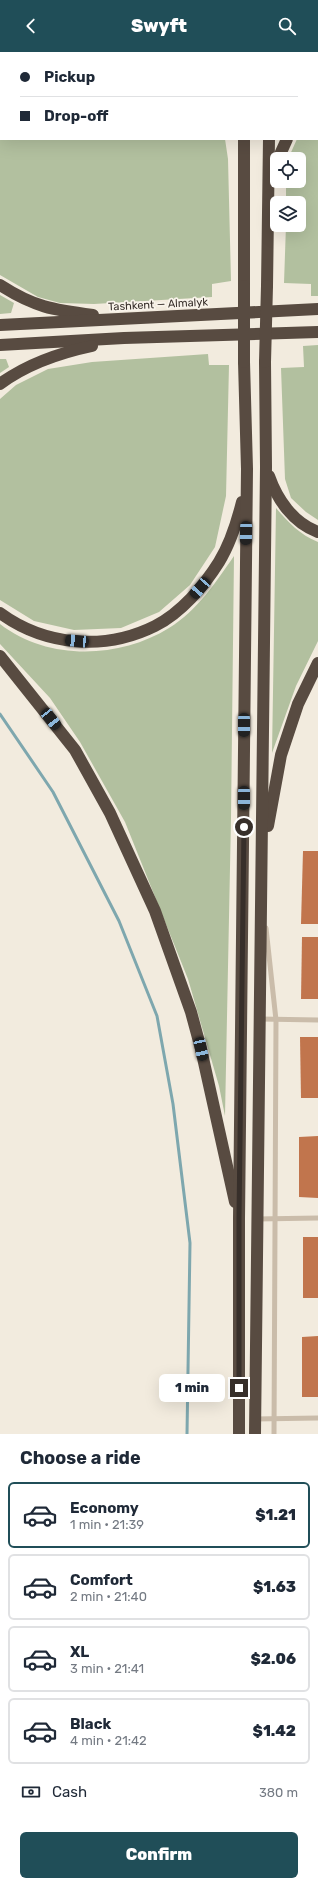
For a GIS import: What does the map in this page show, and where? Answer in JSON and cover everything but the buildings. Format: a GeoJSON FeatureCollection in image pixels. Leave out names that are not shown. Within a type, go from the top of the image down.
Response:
{"type":"FeatureCollection","features":[{"type":"Feature","properties":{"kind":"highway"},"geometry":{"type":"LineString","coordinates":[[236,140],[244,179]]}},
{"type":"Feature","properties":{"kind":"highway"},"geometry":{"type":"LineString","coordinates":[[239,1434],[239,1218],[247,469],[244,362],[244,140]]}},
{"type":"Feature","properties":{"kind":"highway"},"geometry":{"type":"LineString","coordinates":[[255,1434],[266,467],[265,362],[269,140]]}},
{"type":"Feature","properties":{"kind":"highway"},"geometry":{"type":"LineString","coordinates":[[280,152],[286,140]]}},
{"type":"Feature","properties":{"kind":"highway"},"geometry":{"type":"LineString","coordinates":[[268,181],[270,176]]}},
{"type":"Feature","properties":{"kind":"highway"},"geometry":{"type":"LineString","coordinates":[[0,285],[17,296],[43,307],[124,319]]}},
{"type":"Feature","properties":{"kind":"highway","name":"Tashkent — Almalyk"},"geometry":{"type":"LineString","coordinates":[[0,325],[318,309]]}},
{"type":"Feature","properties":{"kind":"highway"},"geometry":{"type":"LineString","coordinates":[[0,345],[124,338],[318,332]]}},
{"type":"Feature","properties":{"kind":"highway"},"geometry":{"type":"LineString","coordinates":[[0,384],[44,359],[80,348],[124,338]]}},
{"type":"Feature","properties":{"kind":"highway"},"geometry":{"type":"LineString","coordinates":[[266,467],[274,490],[288,510],[306,526],[318,532]]}},
{"type":"Feature","properties":{"kind":"highway"},"geometry":{"type":"LineString","coordinates":[[0,613],[21,626],[42,635],[64,640],[89,642],[113,640],[136,634],[156,625],[192,596],[220,560],[237,522],[247,469]]}},
{"type":"Feature","properties":{"kind":"highway"},"geometry":{"type":"LineString","coordinates":[[0,656],[75,750],[110,813],[155,911],[191,1012],[201,1049],[239,1218]]}},
{"type":"Feature","properties":{"kind":"highway"},"geometry":{"type":"LineString","coordinates":[[261,882],[269,820],[281,755],[298,704],[318,663]]}},
{"type":"Feature","properties":{"kind":"lane"},"geometry":{"type":"LineString","coordinates":[[261,882],[276,1020],[274,1434]]}},
{"type":"Feature","properties":{"kind":"lane"},"geometry":{"type":"LineString","coordinates":[[260,1019],[318,1020]]}},
{"type":"Feature","properties":{"kind":"lane"},"geometry":{"type":"LineString","coordinates":[[257,1219],[318,1218]]}},
{"type":"Feature","properties":{"kind":"lane"},"geometry":{"type":"LineString","coordinates":[[255,1419],[318,1418]]}},
{"type":"Feature","properties":{"kind":"green space"},"geometry":{"type":"Polygon","coordinates":[[[0,140],[225,140],[228,159],[231,281],[212,284],[212,297],[94,304],[60,303],[38,297],[0,275],[0,140]]]}},
{"type":"Feature","properties":{"kind":"green space"},"geometry":{"type":"Polygon","coordinates":[[[297,140],[318,140],[318,296],[311,296],[311,284],[284,283],[286,232],[306,232],[306,196],[286,196],[286,188],[306,188],[306,152],[291,152],[297,140]]]}},
{"type":"Feature","properties":{"kind":"green space"},"geometry":{"type":"Polygon","coordinates":[[[0,295],[14,303],[11,313],[0,314],[0,295]]]}},
{"type":"Feature","properties":{"kind":"green space"},"geometry":{"type":"Polygon","coordinates":[[[318,345],[318,520],[306,512],[291,498],[285,479],[281,368],[304,367],[303,346],[318,345]]]}},
{"type":"Feature","properties":{"kind":"green space"},"geometry":{"type":"Polygon","coordinates":[[[208,354],[209,365],[229,365],[226,496],[215,547],[190,585],[159,612],[121,628],[74,630],[34,621],[0,600],[0,399],[16,385],[48,369],[92,362],[208,354]]]}},
{"type":"Feature","properties":{"kind":"green space"},"geometry":{"type":"Polygon","coordinates":[[[0,359],[6,359],[9,367],[0,373],[0,359]]]}},
{"type":"Feature","properties":{"kind":"green space"},"geometry":{"type":"Polygon","coordinates":[[[276,508],[300,532],[318,542],[318,641],[296,686],[272,753],[276,508]]]}},
{"type":"Feature","properties":{"kind":"green space"},"geometry":{"type":"Polygon","coordinates":[[[234,556],[231,818],[225,1116],[219,1086],[188,979],[125,822],[80,742],[50,698],[0,644],[0,624],[19,636],[40,645],[61,650],[84,652],[128,646],[149,638],[179,621],[197,605],[234,556]]]}},
{"type":"Feature","properties":{"kind":"waterway"},"geometry":{"type":"LineString","coordinates":[[0,714],[53,792],[119,921],[157,1016],[173,1104],[190,1243],[187,1434]]}},
{"type":"Feature","properties":{"kind":"route"},"geometry":{"type":"LineString","coordinates":[[239,1388],[239,1218],[244,827]]}}]}
